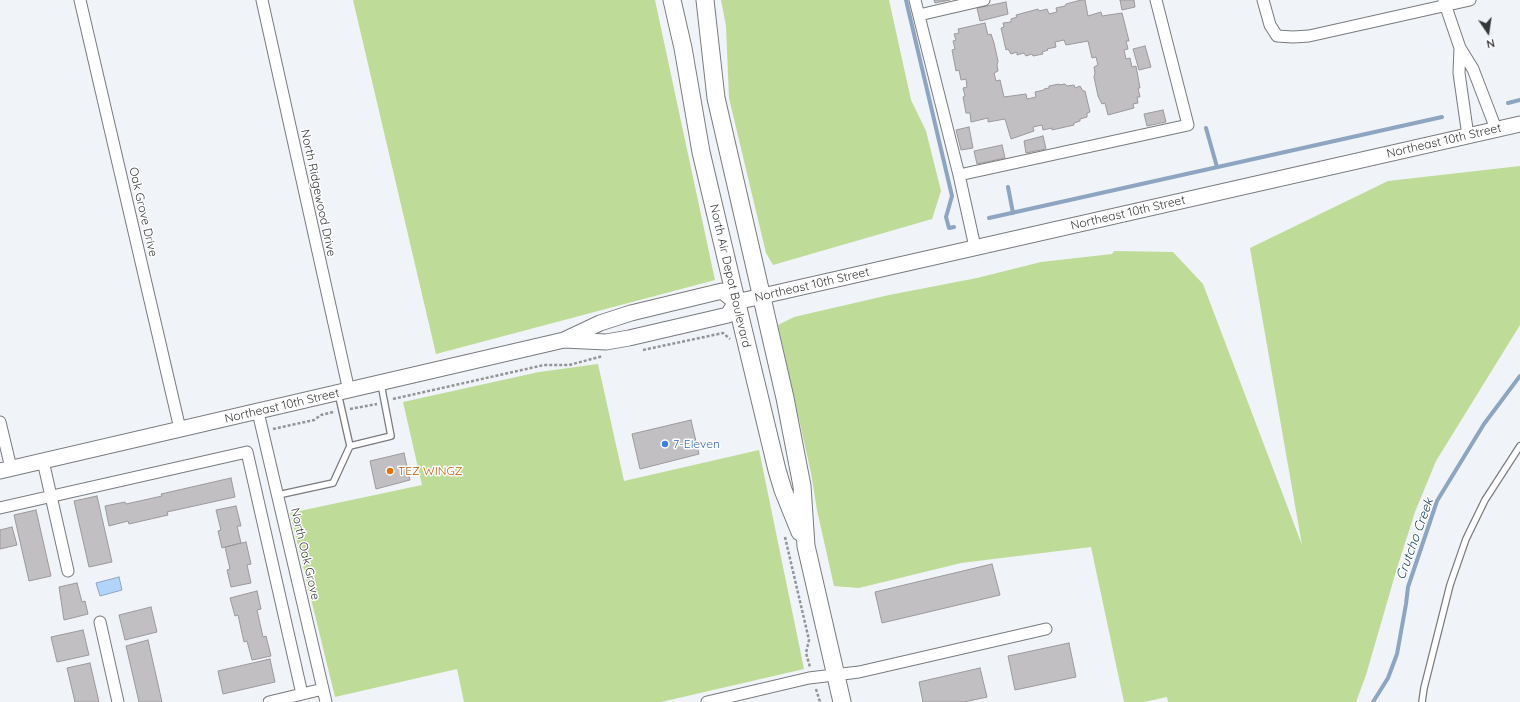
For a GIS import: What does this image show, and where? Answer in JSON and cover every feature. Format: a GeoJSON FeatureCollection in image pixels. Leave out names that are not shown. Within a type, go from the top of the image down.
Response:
{"type":"FeatureCollection","features":[{"type":"Feature","properties":{"kind":"main road","name":"North Air Depot Boulevard"},"geometry":{"type":"LineString","coordinates":[[672,0],[683,48],[701,152],[777,470],[783,490],[806,546]]}},
{"type":"Feature","properties":{"kind":"main road","name":"North Air Depot Boulevard"},"geometry":{"type":"LineString","coordinates":[[705,0],[716,98],[762,296],[794,443],[802,486],[806,546],[842,702]]}},
{"type":"Feature","properties":{"kind":"main road","name":"Northeast 10th Street"},"geometry":{"type":"LineString","coordinates":[[564,340],[606,342],[629,338],[728,315],[736,302],[1520,124]]}},
{"type":"Feature","properties":{"kind":"main road","name":"Northeast 10th Street"},"geometry":{"type":"LineString","coordinates":[[6,470],[564,340],[600,323],[631,313],[722,291],[736,302]]}},
{"type":"Feature","properties":{"kind":"street","name":"Oak Grove Drive"},"geometry":{"type":"LineString","coordinates":[[80,0],[180,429]]}},
{"type":"Feature","properties":{"kind":"street","name":"North Ridgewood Drive"},"geometry":{"type":"LineString","coordinates":[[262,0],[325,285],[344,392]]}},
{"type":"Feature","properties":{"kind":"street"},"geometry":{"type":"LineString","coordinates":[[915,0],[959,175],[975,247]]}},
{"type":"Feature","properties":{"kind":"street"},"geometry":{"type":"LineString","coordinates":[[919,15],[984,0]]}},
{"type":"Feature","properties":{"kind":"street"},"geometry":{"type":"LineString","coordinates":[[959,175],[1188,125],[1156,0]]}},
{"type":"Feature","properties":{"kind":"street"},"geometry":{"type":"LineString","coordinates":[[1263,0],[1270,25],[1277,36],[1293,37],[1309,36],[1445,3],[1470,0]]}},
{"type":"Feature","properties":{"kind":"street"},"geometry":{"type":"LineString","coordinates":[[1445,3],[1460,48],[1473,69],[1496,129]]}},
{"type":"Feature","properties":{"kind":"street"},"geometry":{"type":"LineString","coordinates":[[1460,48],[1459,73],[1468,136]]}},
{"type":"Feature","properties":{"kind":"street","name":"North Oak Grove"},"geometry":{"type":"LineString","coordinates":[[258,412],[326,702]]}},
{"type":"Feature","properties":{"kind":"street"},"geometry":{"type":"LineString","coordinates":[[0,422],[6,470]]}},
{"type":"Feature","properties":{"kind":"street"},"geometry":{"type":"LineString","coordinates":[[0,508],[247,452],[302,694]]}},
{"type":"Feature","properties":{"kind":"street"},"geometry":{"type":"LineString","coordinates":[[43,461],[68,571]]}},
{"type":"Feature","properties":{"kind":"street"},"geometry":{"type":"LineString","coordinates":[[100,622],[118,702]]}},
{"type":"Feature","properties":{"kind":"street"},"geometry":{"type":"LineString","coordinates":[[707,702],[813,678],[859,672],[1046,629]]}},
{"type":"Feature","properties":{"kind":"street"},"geometry":{"type":"LineString","coordinates":[[268,702],[323,689]]}},
{"type":"Feature","properties":{"kind":"lane"},"geometry":{"type":"LineString","coordinates":[[350,446],[391,436],[381,383]]}},
{"type":"Feature","properties":{"kind":"lane"},"geometry":{"type":"LineString","coordinates":[[278,495],[333,482],[350,446],[342,410],[344,392]]}},
{"type":"Feature","properties":{"kind":"lane"},"geometry":{"type":"LineString","coordinates":[[1422,702],[1424,688],[1450,585],[1466,539],[1485,500],[1520,446]]}},
{"type":"Feature","properties":{"kind":"path"},"geometry":{"type":"LineString","coordinates":[[640,350],[723,333],[732,340]]}},
{"type":"Feature","properties":{"kind":"path"},"geometry":{"type":"LineString","coordinates":[[263,432],[314,420],[321,415],[544,365],[569,365],[609,355]]}},
{"type":"Feature","properties":{"kind":"path"},"geometry":{"type":"LineString","coordinates":[[784,533],[808,640],[806,653],[820,702]]}},
{"type":"Feature","properties":{"kind":"green space"},"geometry":{"type":"Polygon","coordinates":[[[353,0],[655,0],[715,280],[436,354],[353,0]]]}},
{"type":"Feature","properties":{"kind":"green space"},"geometry":{"type":"Polygon","coordinates":[[[721,0],[889,0],[911,100],[926,131],[941,191],[932,219],[773,265],[766,253],[729,98],[726,26],[721,0]]]}},
{"type":"Feature","properties":{"kind":"green space"},"geometry":{"type":"Polygon","coordinates":[[[1520,166],[1520,325],[1436,461],[1415,512],[1366,675],[1356,702],[1168,702],[1167,697],[1144,702],[1124,702],[1091,547],[961,563],[859,588],[834,586],[817,510],[811,473],[778,325],[794,317],[889,295],[977,278],[1041,262],[1112,254],[1114,251],[1173,252],[1203,284],[1302,545],[1250,248],[1388,181],[1520,166]]]}},
{"type":"Feature","properties":{"kind":"green space"},"geometry":{"type":"Polygon","coordinates":[[[598,364],[624,481],[759,450],[804,669],[661,702],[464,702],[457,669],[335,697],[290,513],[422,485],[403,402],[539,372],[598,364]]]}},
{"type":"Feature","properties":{"kind":"water"},"geometry":{"type":"Polygon","coordinates":[[[119,577],[122,590],[100,596],[96,583],[119,577]]]}},
{"type":"Feature","properties":{"kind":"building"},"geometry":{"type":"Polygon","coordinates":[[[934,0],[950,0],[935,3],[934,0]]]}},
{"type":"Feature","properties":{"kind":"building"},"geometry":{"type":"Polygon","coordinates":[[[1085,0],[1088,16],[1101,12],[1102,16],[1122,13],[1129,41],[1126,41],[1128,49],[1124,50],[1126,59],[1130,58],[1132,67],[1136,66],[1140,88],[1138,88],[1140,97],[1137,97],[1138,103],[1133,104],[1134,108],[1108,115],[1105,103],[1102,104],[1098,96],[1094,77],[1094,67],[1098,65],[1096,57],[1092,58],[1088,41],[1066,45],[1064,40],[1055,42],[1056,47],[1047,49],[1048,50],[1042,52],[1043,54],[1033,56],[1032,54],[1026,56],[1024,53],[1017,55],[1017,52],[1011,54],[1008,49],[1006,50],[1001,28],[1004,27],[1003,23],[1011,22],[1011,19],[1017,17],[1016,15],[1038,9],[1039,11],[1047,9],[1049,14],[1057,12],[1056,8],[1085,0]]]}},
{"type":"Feature","properties":{"kind":"building"},"geometry":{"type":"Polygon","coordinates":[[[1120,0],[1134,0],[1135,7],[1122,10],[1120,0]]]}},
{"type":"Feature","properties":{"kind":"building"},"geometry":{"type":"Polygon","coordinates":[[[1006,2],[1008,14],[980,21],[977,8],[1006,2]]]}},
{"type":"Feature","properties":{"kind":"building"},"geometry":{"type":"Polygon","coordinates":[[[985,23],[988,35],[991,34],[998,61],[998,71],[994,73],[996,81],[1000,80],[1004,97],[1026,94],[1027,99],[1036,97],[1035,92],[1049,88],[1049,86],[1065,84],[1067,86],[1074,85],[1075,88],[1080,86],[1083,91],[1085,91],[1090,112],[1087,113],[1087,117],[1080,119],[1080,121],[1074,123],[1074,125],[1052,130],[1052,128],[1043,130],[1042,125],[1033,127],[1034,131],[1011,139],[1005,119],[988,122],[988,118],[971,122],[970,113],[966,113],[963,97],[965,96],[963,88],[967,87],[966,79],[961,80],[959,70],[956,71],[952,50],[955,49],[953,41],[956,40],[954,34],[959,33],[958,29],[985,23]]]}},
{"type":"Feature","properties":{"kind":"building"},"geometry":{"type":"Polygon","coordinates":[[[1145,46],[1151,67],[1139,70],[1133,49],[1145,46]]]}},
{"type":"Feature","properties":{"kind":"building"},"geometry":{"type":"Polygon","coordinates":[[[1163,110],[1166,122],[1147,126],[1144,114],[1163,110]]]}},
{"type":"Feature","properties":{"kind":"building"},"geometry":{"type":"Polygon","coordinates":[[[969,127],[973,148],[961,150],[956,130],[969,127]]]}},
{"type":"Feature","properties":{"kind":"building"},"geometry":{"type":"Polygon","coordinates":[[[1043,136],[1046,149],[1026,153],[1024,141],[1043,136]]]}},
{"type":"Feature","properties":{"kind":"building"},"geometry":{"type":"Polygon","coordinates":[[[1002,145],[1005,158],[977,164],[974,151],[1002,145]]]}},
{"type":"Feature","properties":{"kind":"building","name":"7-Eleven"},"geometry":{"type":"Polygon","coordinates":[[[691,420],[699,454],[640,469],[632,434],[691,420]]]}},
{"type":"Feature","properties":{"kind":"building","name":"TEZ WINGZ"},"geometry":{"type":"Polygon","coordinates":[[[404,453],[410,480],[376,489],[370,461],[404,453]]]}},
{"type":"Feature","properties":{"kind":"building"},"geometry":{"type":"Polygon","coordinates":[[[231,478],[235,497],[167,512],[168,515],[129,524],[128,521],[109,526],[105,506],[125,502],[126,504],[162,496],[161,494],[231,478]]]}},
{"type":"Feature","properties":{"kind":"building"},"geometry":{"type":"Polygon","coordinates":[[[97,496],[112,562],[89,567],[74,501],[97,496]]]}},
{"type":"Feature","properties":{"kind":"building"},"geometry":{"type":"Polygon","coordinates":[[[236,506],[241,526],[237,526],[241,543],[222,548],[218,531],[221,530],[216,510],[236,506]]]}},
{"type":"Feature","properties":{"kind":"building"},"geometry":{"type":"Polygon","coordinates":[[[36,510],[51,576],[29,581],[14,515],[36,510]]]}},
{"type":"Feature","properties":{"kind":"building"},"geometry":{"type":"Polygon","coordinates":[[[12,527],[17,545],[0,549],[0,530],[12,527]]]}},
{"type":"Feature","properties":{"kind":"building"},"geometry":{"type":"Polygon","coordinates":[[[246,542],[251,564],[247,565],[251,583],[231,587],[227,570],[230,569],[225,547],[246,542]]]}},
{"type":"Feature","properties":{"kind":"building"},"geometry":{"type":"Polygon","coordinates":[[[992,564],[1000,595],[882,623],[875,592],[992,564]]]}},
{"type":"Feature","properties":{"kind":"building"},"geometry":{"type":"Polygon","coordinates":[[[77,583],[82,602],[85,601],[88,614],[64,620],[59,587],[77,583]]]}},
{"type":"Feature","properties":{"kind":"building"},"geometry":{"type":"Polygon","coordinates":[[[257,591],[261,609],[257,610],[263,637],[266,636],[271,656],[252,660],[247,641],[244,642],[238,615],[235,616],[230,598],[257,591]]]}},
{"type":"Feature","properties":{"kind":"building"},"geometry":{"type":"Polygon","coordinates":[[[151,607],[157,632],[125,640],[119,615],[151,607]]]}},
{"type":"Feature","properties":{"kind":"building"},"geometry":{"type":"Polygon","coordinates":[[[83,630],[89,655],[57,662],[51,637],[83,630]]]}},
{"type":"Feature","properties":{"kind":"building"},"geometry":{"type":"Polygon","coordinates":[[[148,640],[162,702],[139,702],[126,646],[148,640]]]}},
{"type":"Feature","properties":{"kind":"building"},"geometry":{"type":"Polygon","coordinates":[[[1069,643],[1076,677],[1015,690],[1008,656],[1069,643]]]}},
{"type":"Feature","properties":{"kind":"building"},"geometry":{"type":"Polygon","coordinates":[[[270,659],[275,682],[223,694],[218,671],[270,659]]]}},
{"type":"Feature","properties":{"kind":"building"},"geometry":{"type":"Polygon","coordinates":[[[90,663],[99,702],[75,702],[67,668],[90,663]]]}},
{"type":"Feature","properties":{"kind":"building"},"geometry":{"type":"Polygon","coordinates":[[[980,668],[987,697],[964,702],[923,702],[919,682],[980,668]]]}},
{"type":"Feature","properties":{"kind":"waterway"},"geometry":{"type":"LineString","coordinates":[[906,0],[952,196],[946,217],[949,228],[954,227]]}},
{"type":"Feature","properties":{"kind":"waterway"},"geometry":{"type":"LineString","coordinates":[[1508,103],[1520,100]]}},
{"type":"Feature","properties":{"kind":"waterway"},"geometry":{"type":"LineString","coordinates":[[989,218],[1442,117]]}},
{"type":"Feature","properties":{"kind":"waterway"},"geometry":{"type":"LineString","coordinates":[[1206,128],[1217,167]]}},
{"type":"Feature","properties":{"kind":"waterway"},"geometry":{"type":"LineString","coordinates":[[1008,187],[1013,213]]}},
{"type":"Feature","properties":{"kind":"waterway","name":"Crutcho Creek"},"geometry":{"type":"LineString","coordinates":[[1373,702],[1388,678],[1397,654],[1408,587],[1437,501],[1484,424],[1520,376]]}},
{"type":"Feature","properties":{"kind":"place","name":"7-Eleven"},"geometry":{"type":"Point","coordinates":[665,444]}},
{"type":"Feature","properties":{"kind":"place","name":"TEZ WINGZ"},"geometry":{"type":"Point","coordinates":[390,471]}}]}
